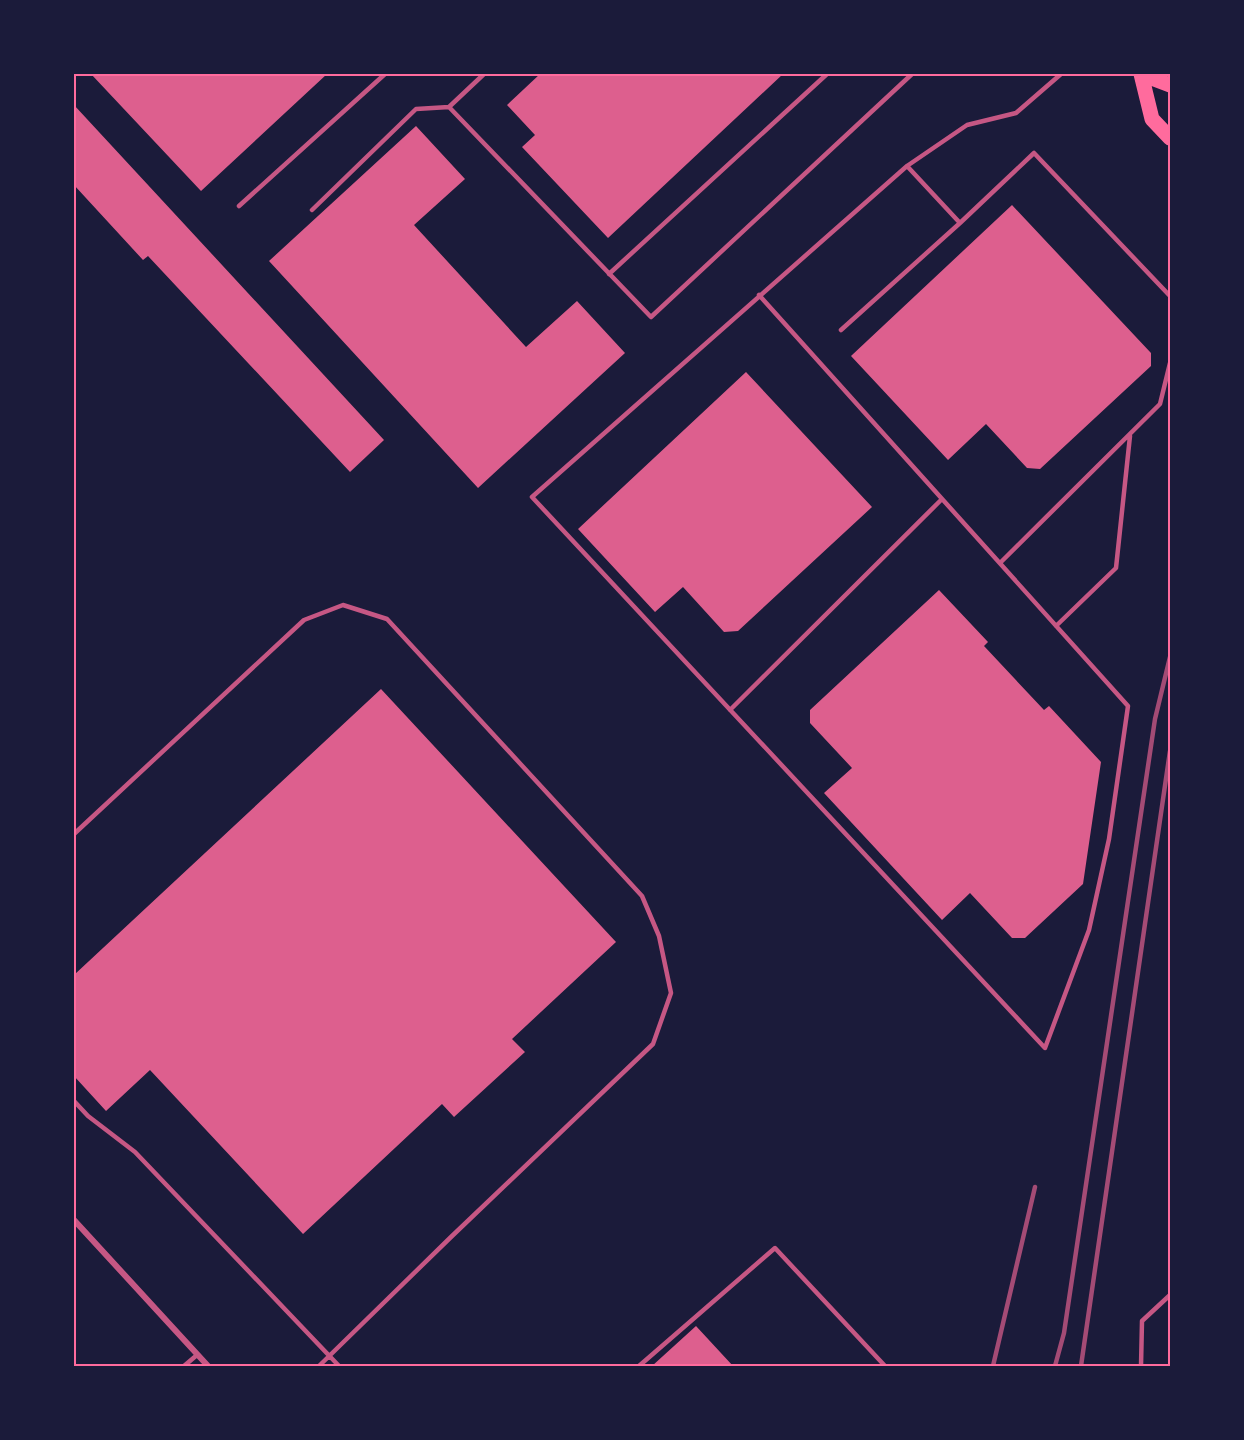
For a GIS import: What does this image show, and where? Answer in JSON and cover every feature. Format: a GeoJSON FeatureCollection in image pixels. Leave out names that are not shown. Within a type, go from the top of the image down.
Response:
{"type":"FeatureCollection","features":[{"type":"Feature","properties":{"kind":"main road"},"geometry":{"type":"LineString","coordinates":[[1170,84],[1141,74],[1152,119],[1170,138]]}},
{"type":"Feature","properties":{"kind":"street"},"geometry":{"type":"LineString","coordinates":[[74,1221],[208,1366]]}},
{"type":"Feature","properties":{"kind":"lane"},"geometry":{"type":"LineString","coordinates":[[239,206],[385,74]]}},
{"type":"Feature","properties":{"kind":"lane"},"geometry":{"type":"LineString","coordinates":[[312,210],[416,109],[449,107],[484,74]]}},
{"type":"Feature","properties":{"kind":"lane"},"geometry":{"type":"LineString","coordinates":[[609,274],[827,74]]}},
{"type":"Feature","properties":{"kind":"lane"},"geometry":{"type":"LineString","coordinates":[[449,107],[651,317],[912,74]]}},
{"type":"Feature","properties":{"kind":"lane"},"geometry":{"type":"LineString","coordinates":[[759,295],[1128,706],[1108,839],[1089,930],[1045,1048],[532,497],[759,295],[907,166],[967,125],[1016,113],[1061,74]]}},
{"type":"Feature","properties":{"kind":"lane"},"geometry":{"type":"LineString","coordinates":[[841,330],[1034,153],[1170,296]]}},
{"type":"Feature","properties":{"kind":"lane"},"geometry":{"type":"LineString","coordinates":[[907,166],[960,223]]}},
{"type":"Feature","properties":{"kind":"lane"},"geometry":{"type":"LineString","coordinates":[[1000,563],[1160,404],[1170,363]]}},
{"type":"Feature","properties":{"kind":"lane"},"geometry":{"type":"LineString","coordinates":[[1056,626],[1116,568],[1130,434]]}},
{"type":"Feature","properties":{"kind":"lane"},"geometry":{"type":"LineString","coordinates":[[730,710],[942,500]]}},
{"type":"Feature","properties":{"kind":"lane"},"geometry":{"type":"LineString","coordinates":[[74,834],[304,620],[343,605],[387,619],[642,896],[659,936],[671,993],[653,1044],[319,1366]]}},
{"type":"Feature","properties":{"kind":"lane"},"geometry":{"type":"LineString","coordinates":[[74,1101],[88,1116],[135,1152],[339,1366]]}},
{"type":"Feature","properties":{"kind":"lane"},"geometry":{"type":"LineString","coordinates":[[639,1366],[775,1248],[885,1366]]}},
{"type":"Feature","properties":{"kind":"lane"},"geometry":{"type":"LineString","coordinates":[[1141,1366],[1142,1322],[1170,1295]]}},
{"type":"Feature","properties":{"kind":"lane"},"geometry":{"type":"LineString","coordinates":[[184,1366],[197,1355]]}},
{"type":"Feature","properties":{"kind":"building"},"geometry":{"type":"Polygon","coordinates":[[[91,74],[327,74],[201,191],[91,74]]]}},
{"type":"Feature","properties":{"kind":"building"},"geometry":{"type":"Polygon","coordinates":[[[540,74],[783,74],[608,238],[522,147],[535,135],[507,105],[540,74]]]}},
{"type":"Feature","properties":{"kind":"building"},"geometry":{"type":"Polygon","coordinates":[[[74,105],[384,440],[350,472],[148,256],[143,260],[74,185],[74,105]]]}},
{"type":"Feature","properties":{"kind":"building"},"geometry":{"type":"Polygon","coordinates":[[[416,126],[465,179],[414,225],[526,347],[577,301],[625,353],[478,488],[269,261],[416,126]]]}},
{"type":"Feature","properties":{"kind":"building"},"geometry":{"type":"Polygon","coordinates":[[[1012,205],[1151,353],[1151,366],[1040,469],[1027,468],[986,424],[948,460],[851,356],[1012,205]]]}},
{"type":"Feature","properties":{"kind":"building"},"geometry":{"type":"Polygon","coordinates":[[[746,372],[872,507],[738,631],[724,632],[683,587],[655,612],[578,529],[746,372]]]}},
{"type":"Feature","properties":{"kind":"building"},"geometry":{"type":"Polygon","coordinates":[[[939,590],[988,642],[984,646],[1044,710],[1049,706],[1101,762],[1083,884],[1025,938],[1012,938],[970,893],[942,920],[824,793],[852,768],[810,723],[810,710],[939,590]]]}},
{"type":"Feature","properties":{"kind":"building"},"geometry":{"type":"Polygon","coordinates":[[[381,689],[616,942],[512,1039],[525,1052],[454,1117],[442,1104],[303,1234],[150,1070],[106,1111],[74,1076],[74,975],[381,689]]]}},
{"type":"Feature","properties":{"kind":"building"},"geometry":{"type":"Polygon","coordinates":[[[696,1326],[733,1366],[652,1366],[696,1326]]]}},
{"type":"Feature","properties":{"kind":"railway"},"geometry":{"type":"LineString","coordinates":[[1055,1366],[1064,1333],[1155,719],[1170,657]]}},
{"type":"Feature","properties":{"kind":"railway"},"geometry":{"type":"LineString","coordinates":[[1081,1366],[1170,751]]}},
{"type":"Feature","properties":{"kind":"railway"},"geometry":{"type":"LineString","coordinates":[[993,1366],[1035,1187]]}}]}
